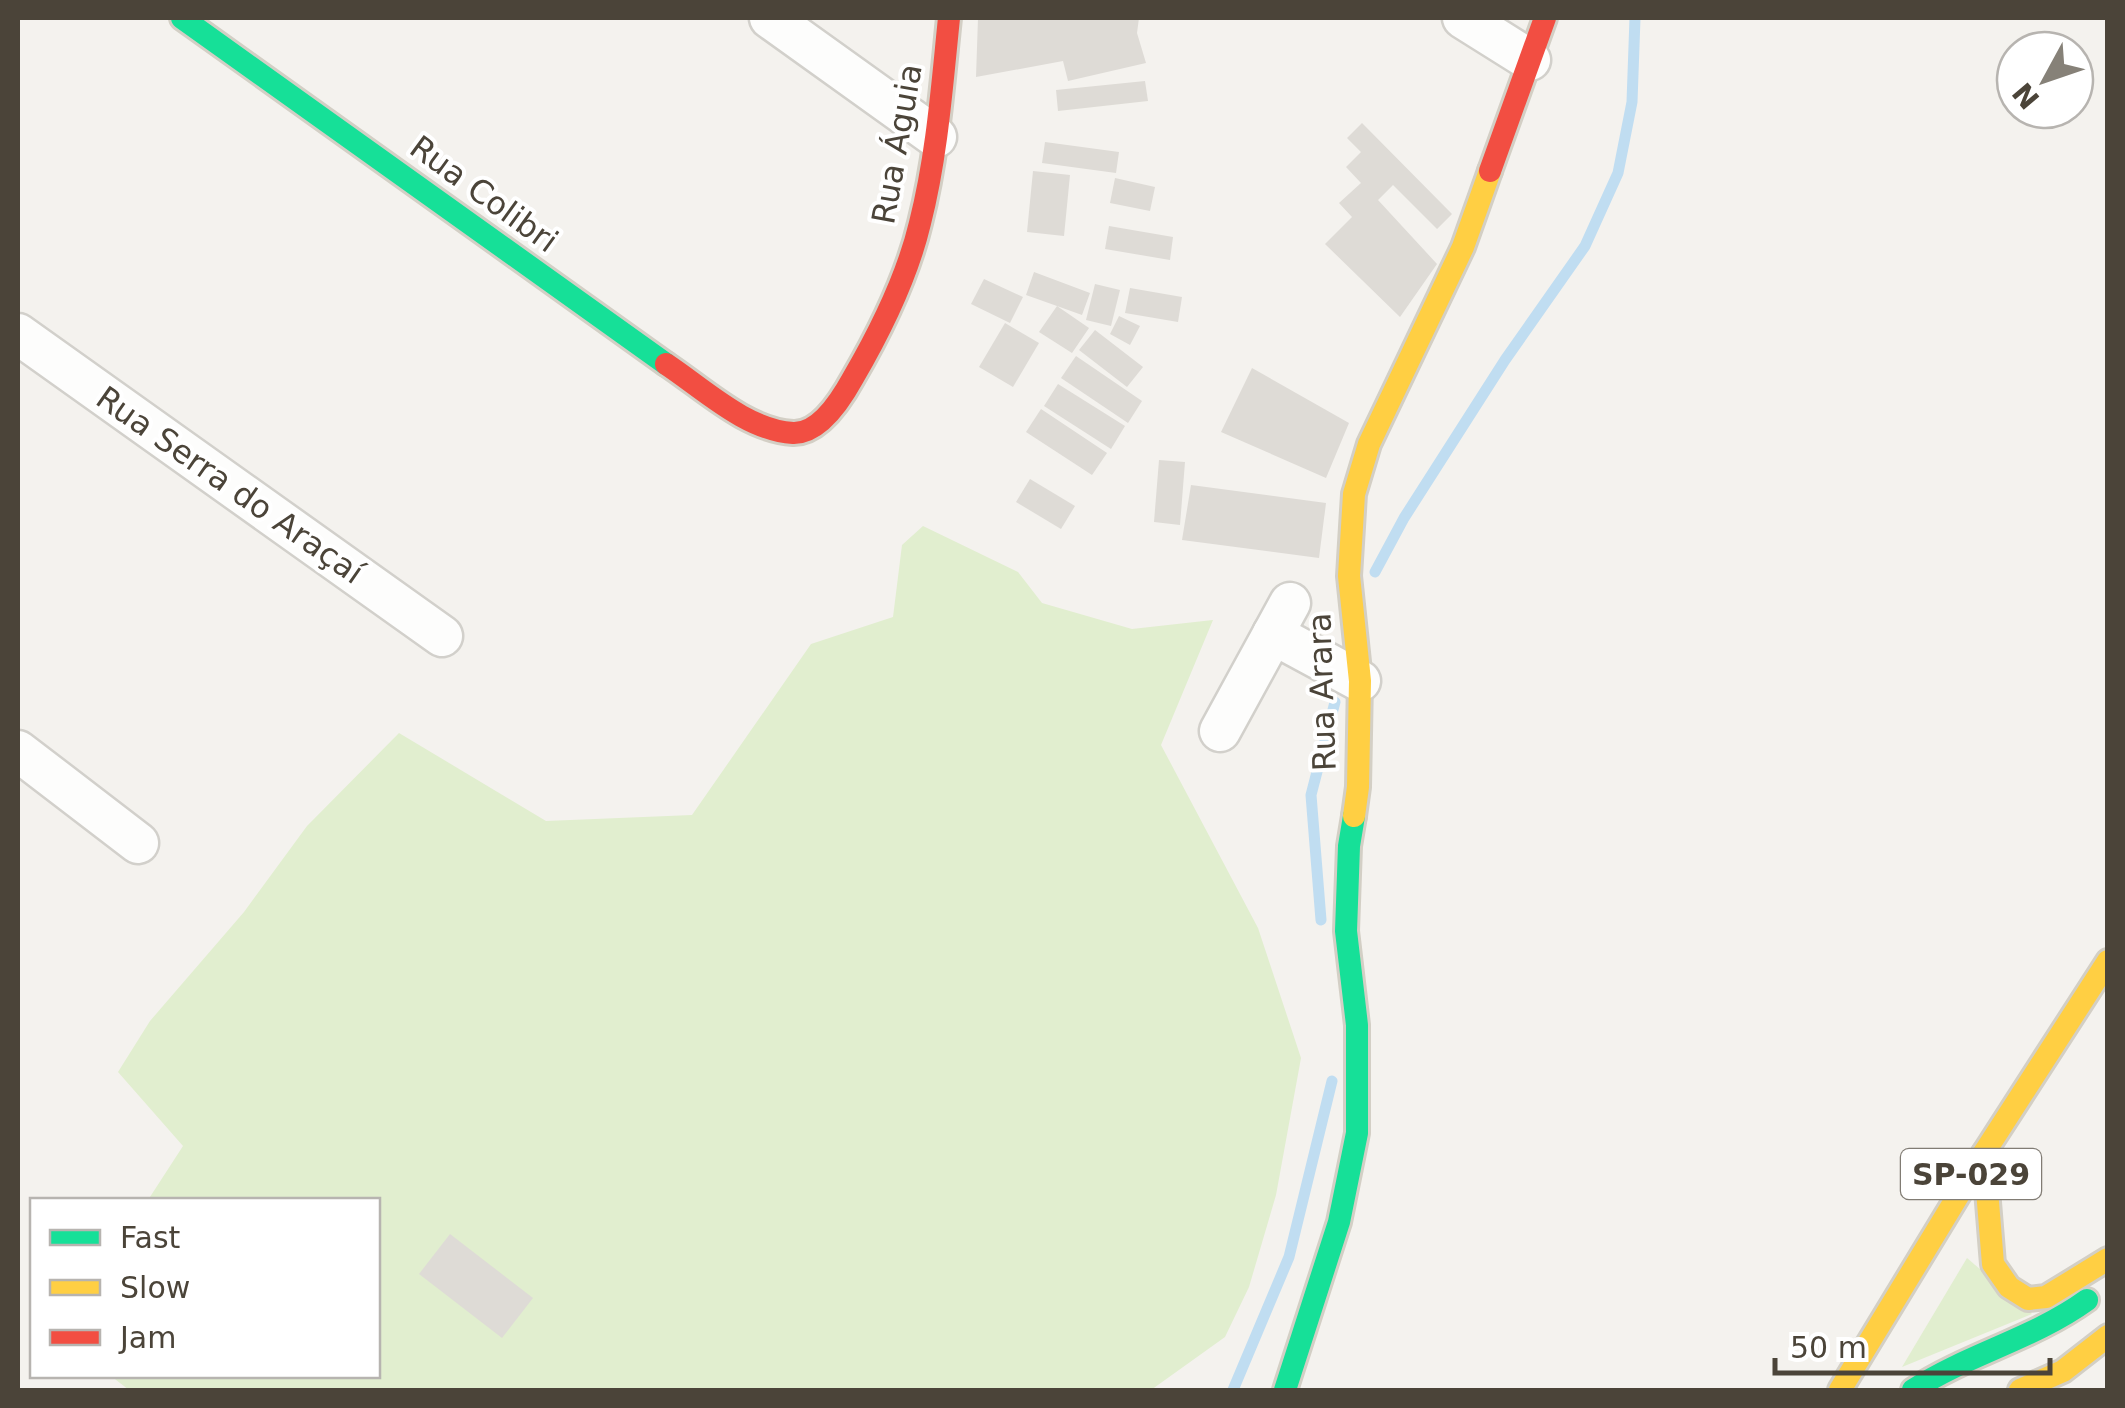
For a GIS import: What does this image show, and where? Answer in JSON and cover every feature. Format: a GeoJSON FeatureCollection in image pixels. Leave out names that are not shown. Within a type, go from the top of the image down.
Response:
{"type":"FeatureCollection","features":[{"type":"Feature","properties":{"kind":"main road","name":"Rua Colibri"},"geometry":{"type":"LineString","coordinates":[[182,18],[750,421]]}},
{"type":"Feature","properties":{"kind":"main road","name":"Rua Águia"},"geometry":{"type":"LineString","coordinates":[[750,421],[795,434],[810,429],[844,394],[885,322],[920,226],[936,137],[949,18]]}},
{"type":"Feature","properties":{"kind":"main road","name":"Rua Arara"},"geometry":{"type":"LineString","coordinates":[[1286,1390],[1294,1354],[1340,1222],[1358,1134],[1357,1025],[1346,931],[1349,846],[1358,788],[1360,680],[1349,576],[1354,494],[1369,444],[1463,247],[1545,18]]}},
{"type":"Feature","properties":{"kind":"main road","name":"SP-029"},"geometry":{"type":"LineString","coordinates":[[1840,1390],[1984,1153],[2108,962]]}},
{"type":"Feature","properties":{"kind":"main road","name":"SP-029"},"geometry":{"type":"LineString","coordinates":[[1984,1153],[1994,1264],[2009,1287],[2028,1298],[2046,1297],[2108,1259]]}},
{"type":"Feature","properties":{"kind":"main road"},"geometry":{"type":"LineString","coordinates":[[1913,1390],[1934,1374],[2068,1316],[2108,1284]]}},
{"type":"Feature","properties":{"kind":"main road"},"geometry":{"type":"LineString","coordinates":[[2020,1390],[2063,1370],[2108,1336]]}},
{"type":"Feature","properties":{"kind":"main road"},"geometry":{"type":"LineString","coordinates":[[2063,1370],[2108,1360]]}},
{"type":"Feature","properties":{"kind":"street"},"geometry":{"type":"LineString","coordinates":[[770,18],[936,137]]}},
{"type":"Feature","properties":{"kind":"street"},"geometry":{"type":"LineString","coordinates":[[1463,18],[1530,60]]}},
{"type":"Feature","properties":{"kind":"street","name":"Rua Serra do Araçaí"},"geometry":{"type":"LineString","coordinates":[[18,334],[442,636]]}},
{"type":"Feature","properties":{"kind":"street"},"geometry":{"type":"LineString","coordinates":[[1220,730],[1281,619],[1360,680]]}},
{"type":"Feature","properties":{"kind":"street"},"geometry":{"type":"LineString","coordinates":[[18,751],[138,844]]}},
{"type":"Feature","properties":{"kind":"green space"},"geometry":{"type":"Polygon","coordinates":[[[923,526],[1018,572],[1042,603],[1132,629],[1213,620],[1161,745],[1258,928],[1301,1058],[1276,1195],[1249,1287],[1225,1337],[1151,1390],[129,1390],[114,1378],[380,1378],[380,1198],[149,1198],[183,1146],[118,1072],[150,1021],[244,912],[307,826],[399,733],[546,821],[692,815],[811,644],[893,617],[902,545],[923,526]]]}},
{"type":"Feature","properties":{"kind":"green space"},"geometry":{"type":"Polygon","coordinates":[[[1967,1258],[2032,1314],[1902,1367],[1967,1258]]]}},
{"type":"Feature","properties":{"kind":"building"},"geometry":{"type":"Polygon","coordinates":[[[978,18],[1139,18],[1137,33],[1146,63],[1068,81],[1063,61],[976,77],[978,18]]]}},
{"type":"Feature","properties":{"kind":"building"},"geometry":{"type":"Polygon","coordinates":[[[1145,81],[1148,101],[1058,111],[1056,90],[1145,81]]]}},
{"type":"Feature","properties":{"kind":"building"},"geometry":{"type":"Polygon","coordinates":[[[1362,123],[1452,214],[1437,229],[1393,185],[1378,200],[1437,264],[1400,317],[1325,244],[1352,217],[1339,203],[1361,183],[1346,167],[1361,152],[1347,138],[1362,123]]]}},
{"type":"Feature","properties":{"kind":"building"},"geometry":{"type":"Polygon","coordinates":[[[1045,142],[1119,152],[1116,173],[1042,163],[1045,142]]]}},
{"type":"Feature","properties":{"kind":"building"},"geometry":{"type":"Polygon","coordinates":[[[1033,171],[1070,175],[1064,236],[1027,232],[1033,171]]]}},
{"type":"Feature","properties":{"kind":"building"},"geometry":{"type":"Polygon","coordinates":[[[1115,178],[1155,187],[1150,211],[1110,203],[1115,178]]]}},
{"type":"Feature","properties":{"kind":"building"},"geometry":{"type":"Polygon","coordinates":[[[1109,226],[1173,237],[1170,260],[1105,249],[1109,226]]]}},
{"type":"Feature","properties":{"kind":"building"},"geometry":{"type":"Polygon","coordinates":[[[1034,272],[1090,293],[1082,315],[1026,295],[1034,272]]]}},
{"type":"Feature","properties":{"kind":"building"},"geometry":{"type":"Polygon","coordinates":[[[984,279],[1023,297],[1010,323],[971,304],[984,279]]]}},
{"type":"Feature","properties":{"kind":"building"},"geometry":{"type":"Polygon","coordinates":[[[1095,284],[1120,290],[1111,326],[1086,320],[1095,284]]]}},
{"type":"Feature","properties":{"kind":"building"},"geometry":{"type":"Polygon","coordinates":[[[1130,288],[1182,297],[1178,322],[1125,313],[1130,288]]]}},
{"type":"Feature","properties":{"kind":"building"},"geometry":{"type":"Polygon","coordinates":[[[1057,306],[1089,328],[1072,353],[1039,332],[1057,306]]]}},
{"type":"Feature","properties":{"kind":"building"},"geometry":{"type":"Polygon","coordinates":[[[1119,316],[1140,326],[1130,345],[1110,334],[1119,316]]]}},
{"type":"Feature","properties":{"kind":"building"},"geometry":{"type":"Polygon","coordinates":[[[1005,323],[1039,343],[1013,387],[979,367],[1005,323]]]}},
{"type":"Feature","properties":{"kind":"building"},"geometry":{"type":"Polygon","coordinates":[[[1095,330],[1143,367],[1127,387],[1079,350],[1095,330]]]}},
{"type":"Feature","properties":{"kind":"building"},"geometry":{"type":"Polygon","coordinates":[[[1076,356],[1142,401],[1128,423],[1061,378],[1076,356]]]}},
{"type":"Feature","properties":{"kind":"building"},"geometry":{"type":"Polygon","coordinates":[[[1252,368],[1349,423],[1326,478],[1221,432],[1252,368]]]}},
{"type":"Feature","properties":{"kind":"building"},"geometry":{"type":"Polygon","coordinates":[[[1058,384],[1125,426],[1111,449],[1044,406],[1058,384]]]}},
{"type":"Feature","properties":{"kind":"building"},"geometry":{"type":"Polygon","coordinates":[[[1041,409],[1107,453],[1092,475],[1026,432],[1041,409]]]}},
{"type":"Feature","properties":{"kind":"building"},"geometry":{"type":"Polygon","coordinates":[[[1159,460],[1185,462],[1180,525],[1154,522],[1159,460]]]}},
{"type":"Feature","properties":{"kind":"building"},"geometry":{"type":"Polygon","coordinates":[[[1030,479],[1075,506],[1061,529],[1016,502],[1030,479]]]}},
{"type":"Feature","properties":{"kind":"building"},"geometry":{"type":"Polygon","coordinates":[[[1191,485],[1326,503],[1319,558],[1182,540],[1191,485]]]}},
{"type":"Feature","properties":{"kind":"building"},"geometry":{"type":"Polygon","coordinates":[[[450,1234],[533,1298],[502,1338],[419,1274],[450,1234]]]}},
{"type":"Feature","properties":{"kind":"waterway"},"geometry":{"type":"LineString","coordinates":[[1375,572],[1404,518],[1505,360],[1585,246],[1618,173],[1632,102],[1635,18]]}},
{"type":"Feature","properties":{"kind":"waterway"},"geometry":{"type":"LineString","coordinates":[[1321,920],[1311,795],[1335,702]]}},
{"type":"Feature","properties":{"kind":"waterway"},"geometry":{"type":"LineString","coordinates":[[1233,1390],[1289,1257],[1332,1081]]}},
{"type":"Feature","properties":{"kind":"traffic: fast"},"geometry":{"type":"LineString","coordinates":[[182,18],[666,364]]}},
{"type":"Feature","properties":{"kind":"traffic: fast"},"geometry":{"type":"LineString","coordinates":[[1285,1390],[1339,1222],[1357,1133],[1357,1025],[1346,931],[1354,816]]}},
{"type":"Feature","properties":{"kind":"traffic: fast"},"geometry":{"type":"LineString","coordinates":[[1913,1390],[2087,1300]]}},
{"type":"Feature","properties":{"kind":"traffic: slow"},"geometry":{"type":"LineString","coordinates":[[1354,816],[1360,681],[1349,576],[1354,494],[1369,444],[1463,247],[1490,171]]}},
{"type":"Feature","properties":{"kind":"traffic: slow"},"geometry":{"type":"LineString","coordinates":[[1840,1390],[1984,1153],[2108,961]]}},
{"type":"Feature","properties":{"kind":"traffic: slow"},"geometry":{"type":"LineString","coordinates":[[1984,1153],[1993,1264],[2009,1287],[2028,1299],[2046,1297],[2108,1259]]}},
{"type":"Feature","properties":{"kind":"traffic: slow"},"geometry":{"type":"LineString","coordinates":[[2020,1390],[2063,1371],[2108,1336]]}},
{"type":"Feature","properties":{"kind":"traffic: jam"},"geometry":{"type":"LineString","coordinates":[[666,364],[726,407],[776,430],[803,432],[821,421],[836,404],[883,322],[915,243],[935,147],[949,18]]}},
{"type":"Feature","properties":{"kind":"traffic: jam"},"geometry":{"type":"LineString","coordinates":[[1490,171],[1545,18]]}}]}
